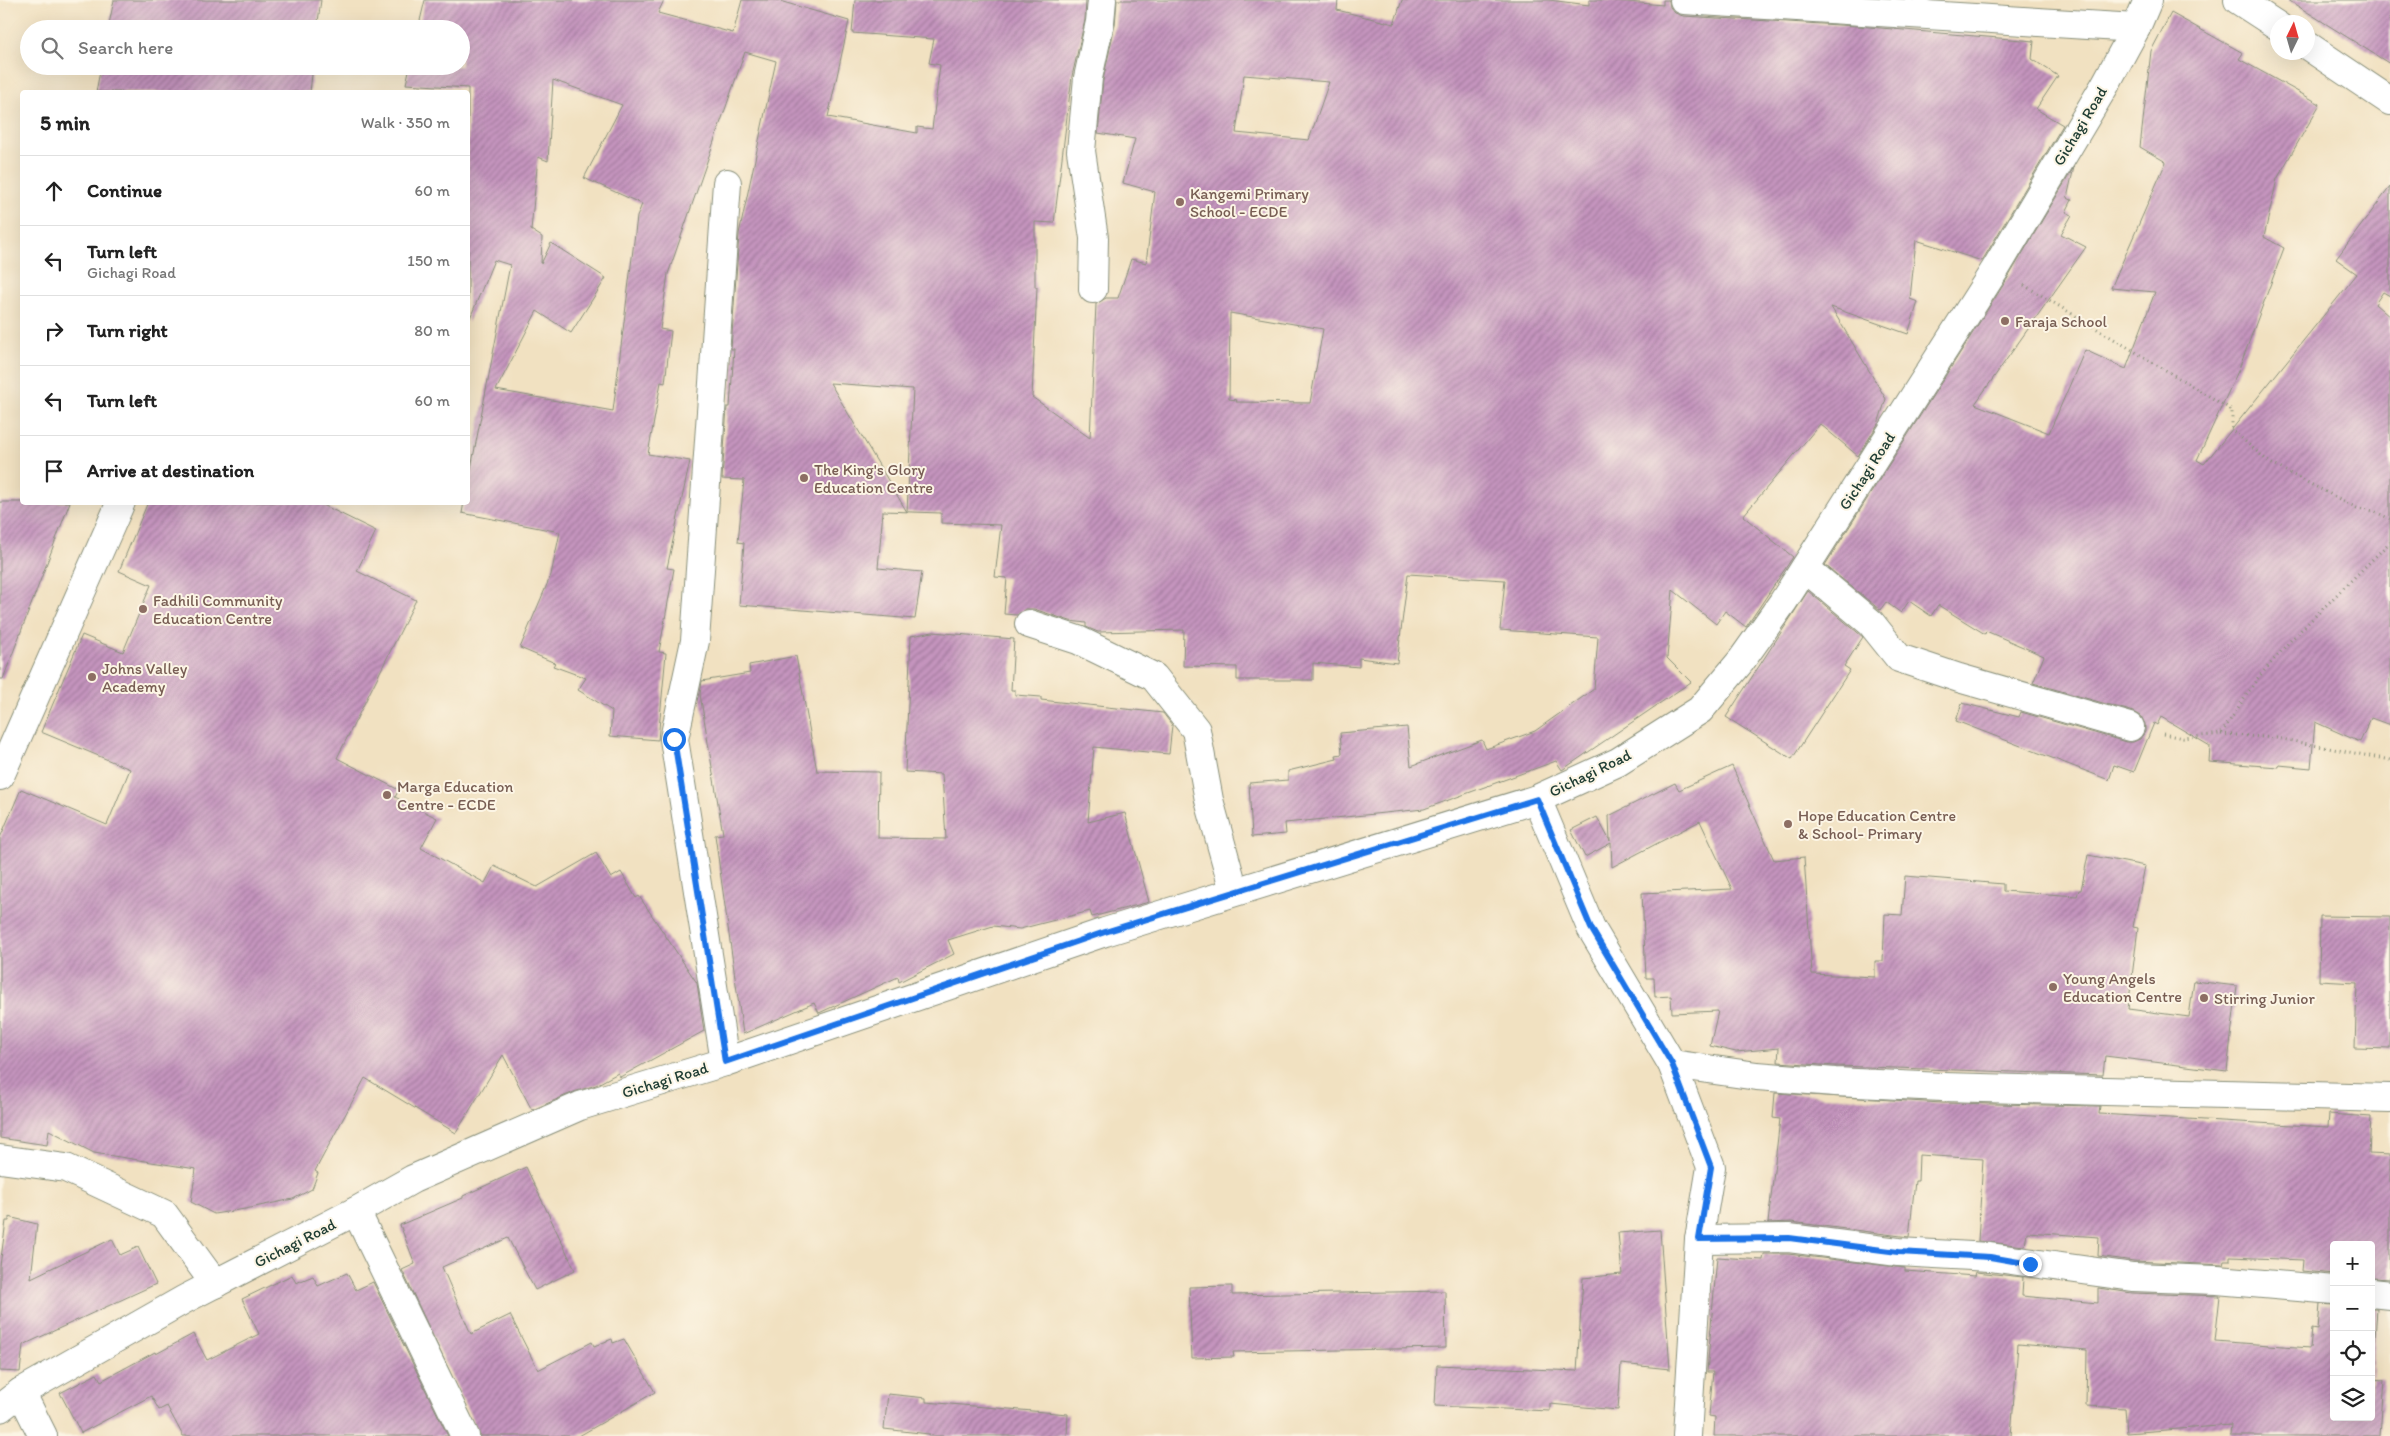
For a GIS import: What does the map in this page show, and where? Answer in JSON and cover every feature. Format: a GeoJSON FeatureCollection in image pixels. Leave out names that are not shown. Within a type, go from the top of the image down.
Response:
{"type":"FeatureCollection","features":[{"type":"Feature","properties":{"kind":"street"},"geometry":{"type":"LineString","coordinates":[[1093,289],[1094,238],[1081,151],[1088,78],[1100,22],[1102,0]]}},
{"type":"Feature","properties":{"kind":"street"},"geometry":{"type":"LineString","coordinates":[[1684,0],[2136,28]]}},
{"type":"Feature","properties":{"kind":"street","name":"Gichagi Road"},"geometry":{"type":"LineString","coordinates":[[0,1408],[21,1392],[215,1284],[356,1211],[413,1179],[580,1106],[725,1062],[1105,932],[1537,799],[1618,762],[1700,710],[1741,661],[1805,568],[1996,268],[2136,28],[2148,0]]}},
{"type":"Feature","properties":{"kind":"street"},"geometry":{"type":"LineString","coordinates":[[2238,0],[2270,21]]}},
{"type":"Feature","properties":{"kind":"street"},"geometry":{"type":"LineString","coordinates":[[2315,51],[2390,101]]}},
{"type":"Feature","properties":{"kind":"street"},"geometry":{"type":"LineString","coordinates":[[725,1062],[674,739],[695,641],[727,183]]}},
{"type":"Feature","properties":{"kind":"street"},"geometry":{"type":"LineString","coordinates":[[0,776],[120,505]]}},
{"type":"Feature","properties":{"kind":"street"},"geometry":{"type":"LineString","coordinates":[[1805,568],[1871,623],[1899,658],[1959,678],[2130,727]]}},
{"type":"Feature","properties":{"kind":"street"},"geometry":{"type":"LineString","coordinates":[[1029,624],[1078,640],[1154,677],[1196,730],[1209,800],[1234,891]]}},
{"type":"Feature","properties":{"kind":"street"},"geometry":{"type":"LineString","coordinates":[[1537,799],[1591,928],[1672,1064],[1711,1167],[1699,1239],[1687,1436]]}},
{"type":"Feature","properties":{"kind":"street"},"geometry":{"type":"LineString","coordinates":[[1672,1064],[1757,1076],[1845,1082],[2390,1098]]}},
{"type":"Feature","properties":{"kind":"street"},"geometry":{"type":"LineString","coordinates":[[0,1159],[66,1168],[164,1214],[215,1284]]}},
{"type":"Feature","properties":{"kind":"street"},"geometry":{"type":"LineString","coordinates":[[356,1211],[465,1436]]}},
{"type":"Feature","properties":{"kind":"street"},"geometry":{"type":"LineString","coordinates":[[1699,1239],[1789,1238],[1898,1252],[1990,1257],[2133,1277],[2217,1280],[2330,1290]]}},
{"type":"Feature","properties":{"kind":"street"},"geometry":{"type":"LineString","coordinates":[[2375,1293],[2390,1295]]}},
{"type":"Feature","properties":{"kind":"street"},"geometry":{"type":"LineString","coordinates":[[21,1392],[43,1436]]}},
{"type":"Feature","properties":{"kind":"path"},"geometry":{"type":"LineString","coordinates":[[1996,268],[2232,410],[2232,430],[2270,463],[2357,508],[2374,511],[2390,519]]}},
{"type":"Feature","properties":{"kind":"path"},"geometry":{"type":"LineString","coordinates":[[2221,734],[2257,678],[2285,646],[2390,542]]}},
{"type":"Feature","properties":{"kind":"path"},"geometry":{"type":"LineString","coordinates":[[2130,727],[2183,738],[2221,734],[2277,738],[2390,760]]}},
{"type":"Feature","properties":{"kind":"building"},"geometry":{"type":"Polygon","coordinates":[[[114,0],[321,0],[318,20],[110,20],[114,0]]]}},
{"type":"Feature","properties":{"kind":"building"},"geometry":{"type":"Polygon","coordinates":[[[425,0],[664,0],[658,13],[733,33],[742,0],[776,0],[849,21],[828,117],[917,133],[917,127],[932,129],[940,65],[929,63],[934,39],[852,33],[855,0],[1086,0],[1085,20],[1072,76],[1054,223],[1035,222],[1035,287],[1037,287],[1032,397],[1090,438],[1096,304],[1106,298],[1118,298],[1131,259],[1146,263],[1155,192],[1123,183],[1135,139],[1098,133],[1103,80],[1115,25],[1117,0],[1338,0],[1337,10],[1394,24],[1402,0],[1549,0],[1589,5],[1589,0],[1605,0],[1663,5],[1663,0],[1669,0],[1670,7],[1675,13],[1683,16],[1857,26],[2034,41],[2032,59],[2058,76],[2036,109],[2063,125],[1982,261],[1916,240],[1910,299],[1918,302],[1908,334],[1831,307],[1886,399],[1878,424],[1858,456],[1820,424],[1743,516],[1793,557],[1746,627],[1725,611],[1716,624],[1673,590],[1667,658],[1691,682],[1562,770],[1556,761],[1424,809],[1285,823],[1286,834],[1252,837],[1249,783],[1288,780],[1288,771],[1337,759],[1336,755],[1342,754],[1340,733],[1407,727],[1411,766],[1482,740],[1486,749],[1535,731],[1594,689],[1598,637],[1500,630],[1505,580],[1408,574],[1397,663],[1359,658],[1359,667],[1313,663],[1313,680],[1237,680],[1237,667],[1183,666],[1184,630],[1098,632],[1086,627],[1086,623],[1070,621],[1034,609],[1025,609],[1017,615],[1004,614],[1007,578],[995,577],[1001,525],[941,523],[941,513],[907,512],[883,511],[878,568],[922,572],[915,619],[739,605],[744,543],[738,542],[744,480],[722,479],[727,407],[730,407],[734,349],[731,349],[739,234],[776,61],[745,52],[668,274],[660,329],[671,331],[665,383],[661,382],[648,454],[690,461],[667,568],[674,569],[659,652],[666,653],[658,740],[610,736],[612,711],[578,690],[586,678],[553,666],[555,663],[520,648],[551,575],[560,532],[462,513],[463,505],[470,505],[470,474],[510,265],[494,260],[470,318],[470,90],[468,88],[406,84],[408,75],[470,75],[470,20],[420,20],[425,0]],[[1244,75],[1236,133],[1309,140],[1329,82],[1244,75]],[[553,80],[548,161],[538,157],[531,230],[542,237],[541,264],[551,243],[606,278],[571,333],[537,311],[496,390],[613,411],[637,217],[642,204],[584,178],[622,105],[553,80]],[[1230,313],[1229,399],[1237,400],[1236,402],[1310,403],[1323,329],[1230,313]],[[830,383],[907,512],[913,389],[830,383]]]}},
{"type":"Feature","properties":{"kind":"building"},"geometry":{"type":"Polygon","coordinates":[[[2288,0],[2390,0],[2390,64],[2315,17],[2315,15],[2312,15],[2288,0]]]}},
{"type":"Feature","properties":{"kind":"building"},"geometry":{"type":"Polygon","coordinates":[[[2171,13],[2243,53],[2239,59],[2320,104],[2277,179],[2264,237],[2284,248],[2239,369],[2197,460],[2204,464],[2357,274],[2336,259],[2390,187],[2390,296],[2383,292],[2375,304],[2390,317],[2390,725],[2371,718],[2360,742],[2315,722],[2311,768],[2279,765],[2279,767],[2209,762],[2210,746],[2161,717],[2157,725],[2154,723],[2134,772],[2114,765],[2109,780],[1956,721],[1962,703],[2019,717],[2021,712],[2126,742],[2140,739],[2145,732],[2145,724],[2141,716],[2134,712],[2033,683],[2044,656],[1986,631],[1985,634],[1938,605],[1931,616],[1909,601],[1901,613],[1886,602],[1880,610],[1825,565],[2009,276],[2074,167],[2067,198],[2072,200],[2066,212],[2072,215],[2061,234],[2086,247],[1975,404],[2049,433],[2085,350],[2126,369],[2155,292],[2111,288],[2166,162],[2140,147],[2151,51],[2171,13]]]}},
{"type":"Feature","properties":{"kind":"building"},"geometry":{"type":"Polygon","coordinates":[[[99,75],[312,75],[310,90],[96,90],[99,75]]]}},
{"type":"Feature","properties":{"kind":"building"},"geometry":{"type":"Polygon","coordinates":[[[0,502],[20,502],[20,505],[69,505],[3,679],[0,679],[0,502]]]}},
{"type":"Feature","properties":{"kind":"building"},"geometry":{"type":"Polygon","coordinates":[[[147,505],[323,505],[376,531],[357,571],[416,600],[337,758],[399,790],[395,797],[437,818],[421,848],[485,883],[494,866],[537,887],[596,853],[611,878],[621,872],[636,898],[639,896],[697,983],[704,1031],[620,1077],[618,1073],[596,1085],[532,1110],[503,1055],[456,1133],[365,1078],[315,1171],[318,1173],[312,1189],[293,1199],[214,1214],[191,1202],[196,1169],[94,1153],[49,1130],[47,1145],[0,1138],[0,838],[21,789],[107,825],[130,769],[41,732],[82,635],[123,652],[151,585],[119,571],[147,505]]]}},
{"type":"Feature","properties":{"kind":"building"},"geometry":{"type":"Polygon","coordinates":[[[1808,591],[1863,637],[1844,666],[1850,670],[1792,759],[1726,717],[1808,591]]]}},
{"type":"Feature","properties":{"kind":"building"},"geometry":{"type":"Polygon","coordinates":[[[933,632],[1014,639],[1011,690],[1015,690],[1015,695],[1041,697],[1041,700],[1163,713],[1172,725],[1169,754],[1094,747],[1088,822],[1125,813],[1149,902],[1092,917],[1090,911],[1020,929],[993,926],[948,940],[954,954],[899,982],[898,977],[819,1013],[814,1003],[743,1034],[715,835],[723,834],[700,694],[702,681],[750,673],[749,665],[796,656],[817,771],[879,772],[878,838],[946,839],[942,774],[905,772],[911,636],[933,632]]]}},
{"type":"Feature","properties":{"kind":"building"},"geometry":{"type":"Polygon","coordinates":[[[1732,766],[1774,860],[1804,857],[1812,974],[1875,977],[1875,961],[1883,961],[1885,914],[1902,915],[1905,876],[2003,884],[2003,891],[2077,896],[2079,890],[2081,890],[2088,855],[2145,866],[2133,927],[2138,928],[2128,1009],[2189,1017],[2194,981],[2237,986],[2227,1071],[2105,1056],[2103,1075],[1836,1066],[1778,1062],[1779,1048],[1736,1052],[1710,1046],[1718,1011],[1672,1013],[1671,996],[1655,997],[1654,978],[1646,978],[1642,893],[1732,889],[1700,821],[1612,867],[1611,843],[1585,857],[1571,830],[1597,817],[1610,841],[1609,816],[1675,783],[1679,790],[1732,766]]]}},
{"type":"Feature","properties":{"kind":"building"},"geometry":{"type":"Polygon","coordinates":[[[2320,916],[2390,917],[2390,1049],[2355,1048],[2357,983],[2319,981],[2320,916]]]}},
{"type":"Feature","properties":{"kind":"building"},"geometry":{"type":"Polygon","coordinates":[[[1775,1093],[1942,1103],[2100,1106],[2099,1114],[2328,1127],[2329,1114],[2371,1117],[2369,1154],[2390,1155],[2390,1279],[2375,1278],[2375,1241],[2330,1241],[2330,1274],[2302,1271],[2303,1260],[2230,1257],[2230,1261],[2224,1261],[2223,1265],[2134,1261],[2098,1256],[2099,1237],[2027,1232],[2025,1246],[1978,1241],[1983,1159],[1919,1155],[1918,1181],[1915,1181],[1909,1237],[1791,1222],[1768,1223],[1780,1119],[1773,1118],[1775,1093]]]}},
{"type":"Feature","properties":{"kind":"building"},"geometry":{"type":"Polygon","coordinates":[[[526,1167],[575,1270],[535,1290],[508,1238],[442,1267],[471,1334],[510,1315],[538,1370],[592,1342],[594,1346],[612,1339],[613,1343],[624,1339],[655,1392],[579,1436],[480,1436],[402,1270],[415,1264],[400,1225],[463,1198],[463,1196],[526,1167]]]}},
{"type":"Feature","properties":{"kind":"building"},"geometry":{"type":"Polygon","coordinates":[[[9,1217],[37,1224],[31,1278],[112,1239],[120,1255],[138,1247],[156,1284],[23,1345],[20,1372],[0,1371],[0,1266],[6,1221],[9,1221],[9,1217]]]}},
{"type":"Feature","properties":{"kind":"building"},"geometry":{"type":"Polygon","coordinates":[[[1660,1230],[1670,1369],[1621,1364],[1618,1410],[1550,1404],[1550,1411],[1435,1406],[1437,1365],[1577,1371],[1583,1278],[1622,1274],[1618,1233],[1660,1230]]]}},
{"type":"Feature","properties":{"kind":"building"},"geometry":{"type":"Polygon","coordinates":[[[1764,1254],[1788,1254],[1905,1268],[1905,1271],[1975,1276],[1976,1272],[2023,1277],[2022,1296],[2098,1303],[2098,1288],[2132,1293],[2220,1296],[2215,1341],[2310,1348],[2312,1329],[2318,1330],[2320,1304],[2330,1305],[2330,1421],[2375,1421],[2375,1379],[2384,1380],[2380,1436],[2230,1436],[2231,1425],[2127,1433],[2125,1408],[2086,1406],[2087,1350],[2018,1344],[2011,1436],[1714,1436],[1715,1417],[1709,1416],[1713,1372],[1707,1372],[1717,1257],[1763,1260],[1764,1254]]]}},
{"type":"Feature","properties":{"kind":"building"},"geometry":{"type":"Polygon","coordinates":[[[347,1273],[356,1290],[373,1282],[448,1436],[183,1436],[167,1406],[159,1410],[151,1396],[81,1433],[60,1393],[97,1374],[101,1381],[193,1334],[207,1360],[259,1334],[242,1299],[292,1275],[296,1283],[313,1276],[318,1286],[347,1273]]]}},
{"type":"Feature","properties":{"kind":"building"},"geometry":{"type":"Polygon","coordinates":[[[1232,1286],[1232,1295],[1445,1291],[1446,1348],[1233,1352],[1234,1357],[1192,1358],[1189,1287],[1232,1286]]]}},
{"type":"Feature","properties":{"kind":"building"},"geometry":{"type":"Polygon","coordinates":[[[2375,1309],[2377,1309],[2375,1337],[2375,1309]]]}},
{"type":"Feature","properties":{"kind":"building"},"geometry":{"type":"Polygon","coordinates":[[[888,1394],[926,1398],[926,1402],[1068,1414],[1067,1436],[929,1436],[929,1434],[884,1429],[888,1394]]]}},
{"type":"Feature","properties":{"kind":"place","name":"Kangemi Primary School - ECDE"},"geometry":{"type":"Point","coordinates":[1180,202]}},
{"type":"Feature","properties":{"kind":"place","name":"Faraja School"},"geometry":{"type":"Point","coordinates":[2005,321]}},
{"type":"Feature","properties":{"kind":"place","name":"The King's Glory Education Centre"},"geometry":{"type":"Point","coordinates":[804,478]}},
{"type":"Feature","properties":{"kind":"place","name":"Fadhili Community Education Centre"},"geometry":{"type":"Point","coordinates":[143,609]}},
{"type":"Feature","properties":{"kind":"place","name":"Johns Valley Academy"},"geometry":{"type":"Point","coordinates":[92,677]}},
{"type":"Feature","properties":{"kind":"place","name":"Marga Education Centre - ECDE"},"geometry":{"type":"Point","coordinates":[387,795]}},
{"type":"Feature","properties":{"kind":"place","name":"Hope Education Centre & School- Primary"},"geometry":{"type":"Point","coordinates":[1788,824]}},
{"type":"Feature","properties":{"kind":"place","name":"Young Angels Education Centre"},"geometry":{"type":"Point","coordinates":[2053,987]}},
{"type":"Feature","properties":{"kind":"place","name":"Stirring Junior"},"geometry":{"type":"Point","coordinates":[2204,998]}},
{"type":"Feature","properties":{"kind":"route"},"geometry":{"type":"LineString","coordinates":[[674,739],[725,1062],[1105,932],[1537,799],[1591,928],[1672,1064],[1711,1167],[1699,1239],[1789,1238],[1898,1252],[1990,1257],[2030,1264]]}}]}
